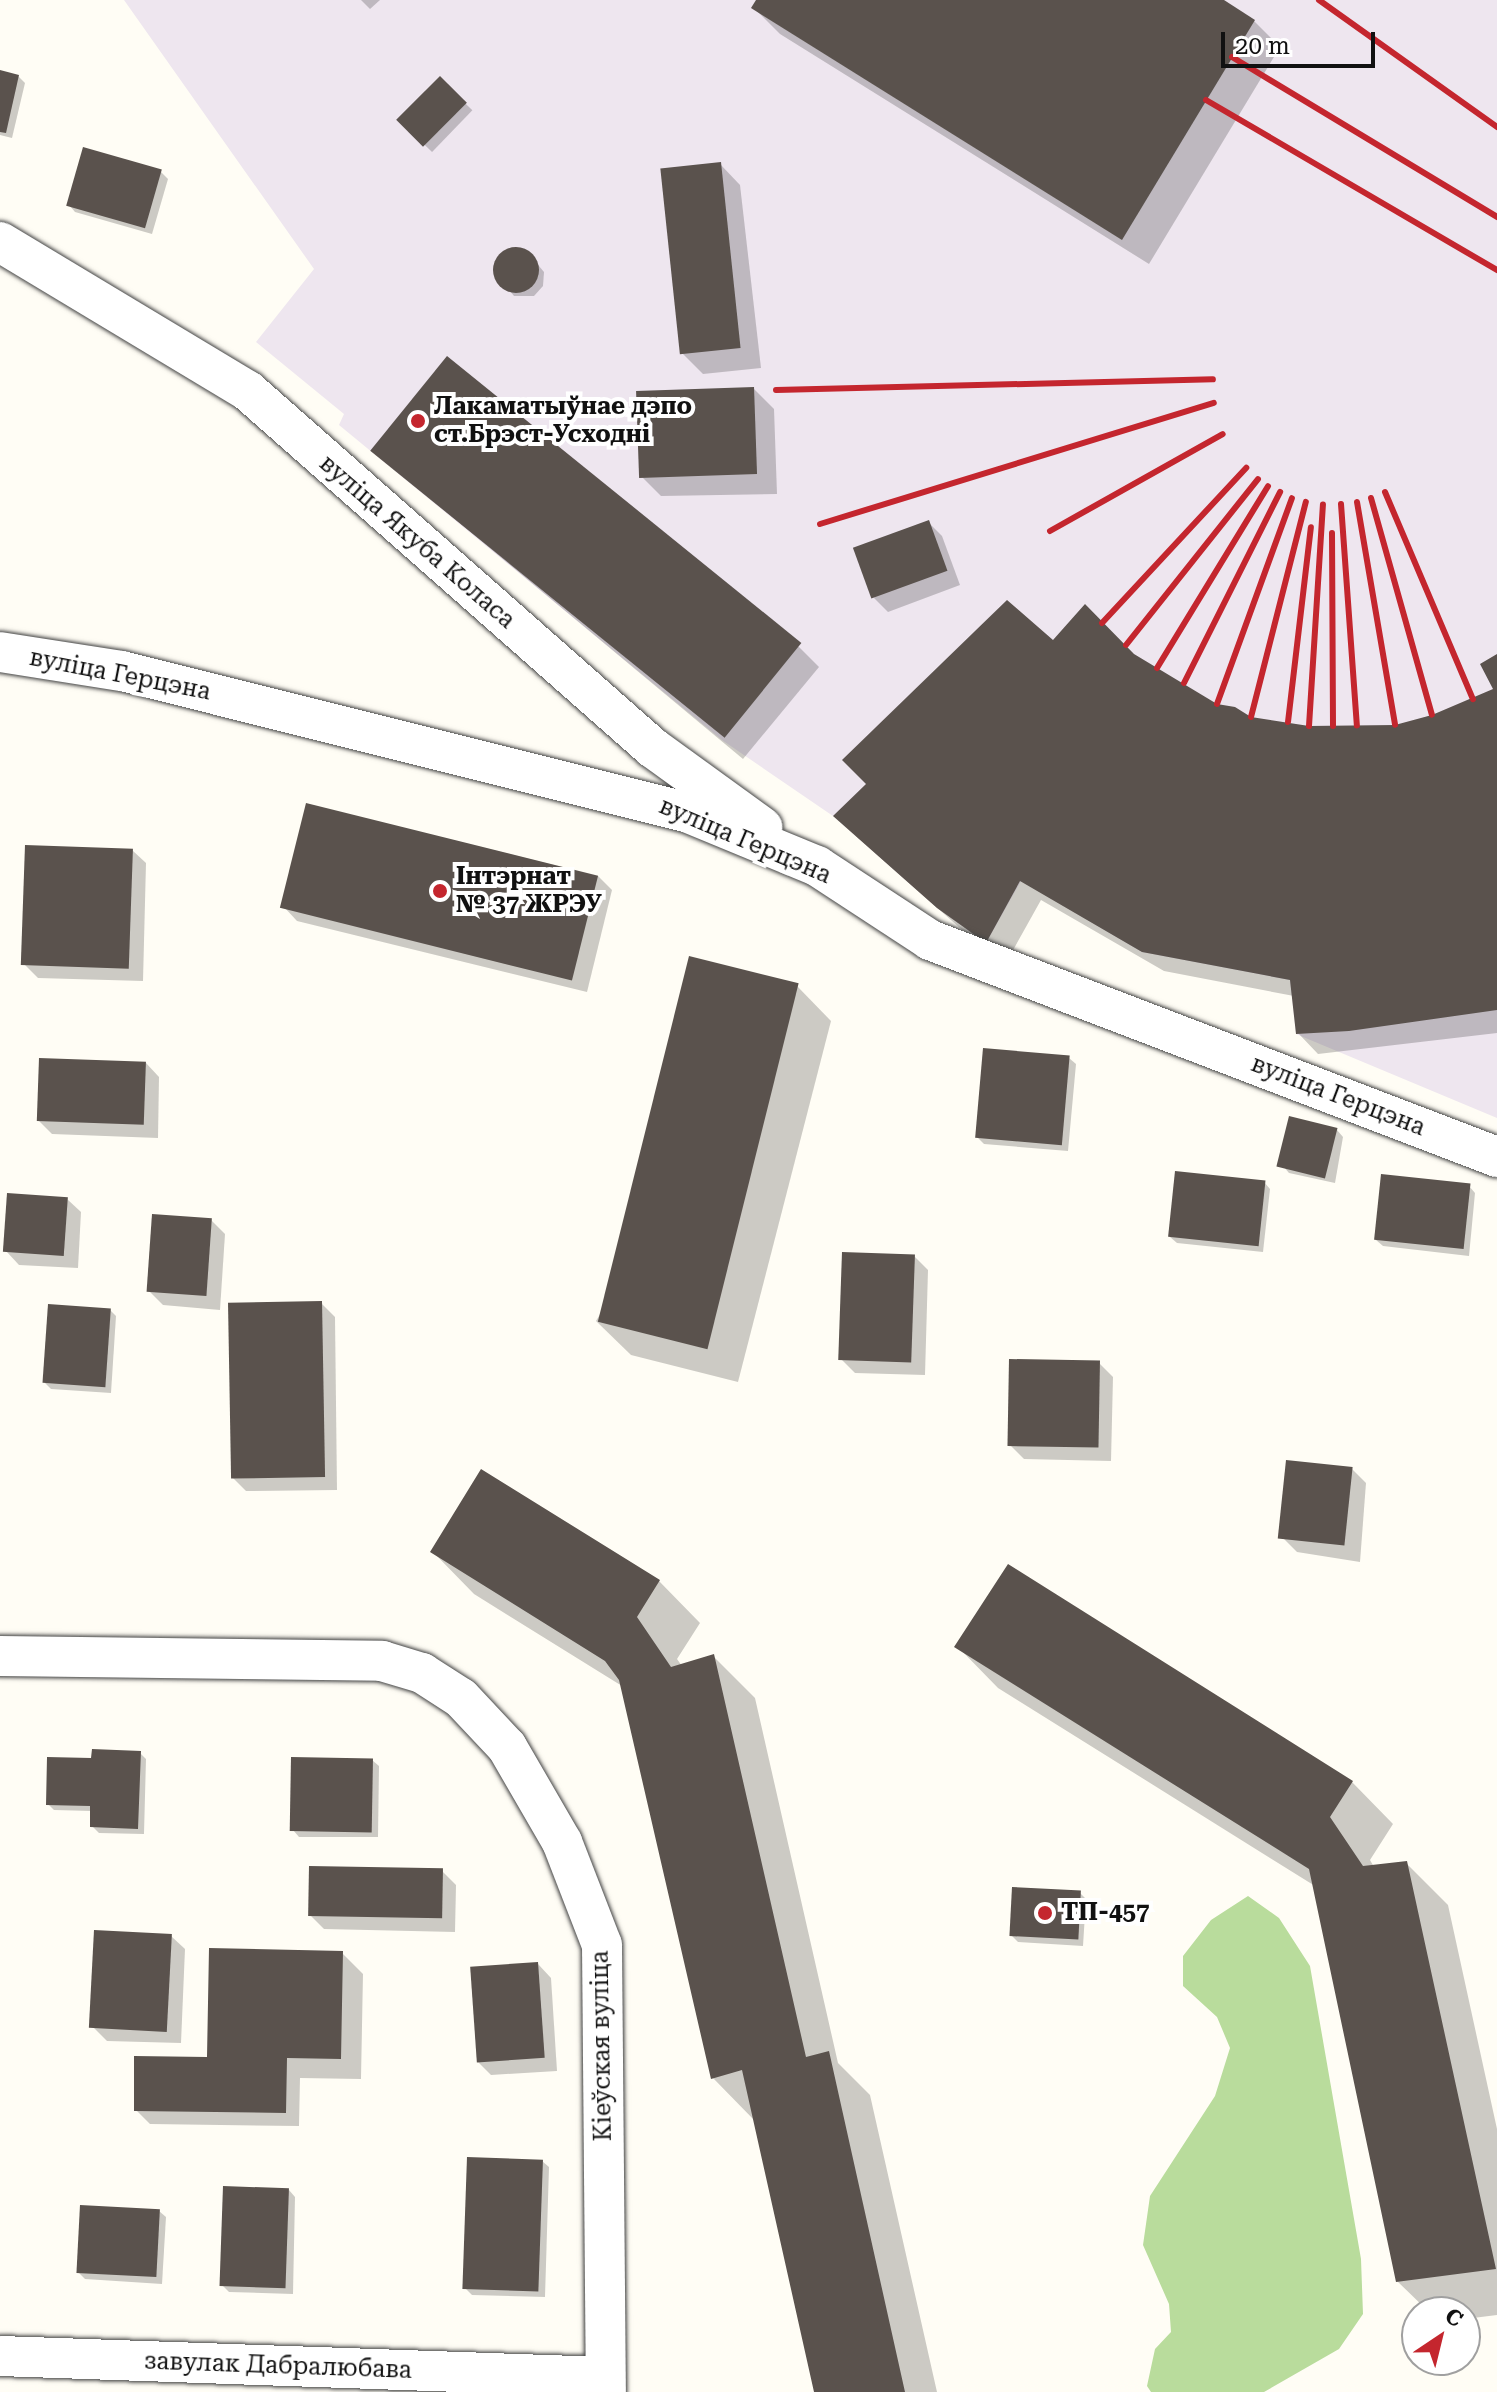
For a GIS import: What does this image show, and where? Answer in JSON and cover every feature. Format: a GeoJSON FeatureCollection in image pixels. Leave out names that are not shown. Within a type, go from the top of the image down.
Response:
{"type":"FeatureCollection","features":[{"type":"Feature","properties":{"kind":"street","name":"вуліца Якуба Коласа"},"geometry":{"type":"LineString","coordinates":[[0,242],[248,391],[653,748],[817,866]]}},
{"type":"Feature","properties":{"kind":"street","name":"вуліца Герцэна"},"geometry":{"type":"LineString","coordinates":[[0,652],[122,671],[686,812],[817,866],[930,940],[1497,1157]]}},
{"type":"Feature","properties":{"kind":"street","name":"Кіеўская вуліца"},"geometry":{"type":"LineString","coordinates":[[0,1656],[382,1661],[422,1673],[461,1698],[507,1747],[562,1842],[602,1945],[605,2384]]}},
{"type":"Feature","properties":{"kind":"street","name":"завулак Дабралюбава"},"geometry":{"type":"LineString","coordinates":[[0,2356],[605,2384]]}},
{"type":"Feature","properties":{"kind":"shaded area","name":"Лакаматыўнае дэпо ст.Брэст-Усходні"},"geometry":{"type":"Polygon","coordinates":[[[124,0],[1497,0],[1497,1118],[1296,1034],[1290,980],[1142,952],[1021,881],[986,943],[937,908],[833,816],[722,740],[339,425],[344,414],[256,342],[314,269],[124,0]]]}},
{"type":"Feature","properties":{"kind":"green space"},"geometry":{"type":"Polygon","coordinates":[[[1248,1896],[1279,1918],[1310,1966],[1361,2259],[1363,2314],[1339,2349],[1264,2392],[1151,2392],[1147,2386],[1155,2349],[1171,2332],[1169,2304],[1143,2245],[1150,2196],[1215,2096],[1230,2048],[1217,2017],[1183,1986],[1183,1956],[1211,1920],[1248,1896]]]}},
{"type":"Feature","properties":{"kind":"building"},"geometry":{"type":"Polygon","coordinates":[[[756,0],[1224,0],[1255,20],[1122,240],[751,8],[756,0]]]}},
{"type":"Feature","properties":{"kind":"building"},"geometry":{"type":"Polygon","coordinates":[[[0,70],[19,75],[6,133],[0,132],[0,70]]]}},
{"type":"Feature","properties":{"kind":"building"},"geometry":{"type":"Polygon","coordinates":[[[440,76],[467,103],[423,147],[396,120],[440,76]]]}},
{"type":"Feature","properties":{"kind":"building"},"geometry":{"type":"Polygon","coordinates":[[[83,147],[162,170],[145,228],[66,206],[83,147]]]}},
{"type":"Feature","properties":{"kind":"building"},"geometry":{"type":"Polygon","coordinates":[[[721,162],[741,348],[680,354],[660,168],[721,162]]]}},
{"type":"Feature","properties":{"kind":"building"},"geometry":{"type":"Polygon","coordinates":[[[516,247],[532,254],[539,270],[532,286],[516,293],[500,286],[493,270],[500,254],[516,247]]]}},
{"type":"Feature","properties":{"kind":"building"},"geometry":{"type":"Polygon","coordinates":[[[447,356],[801,643],[725,738],[370,451],[447,356]]]}},
{"type":"Feature","properties":{"kind":"building"},"geometry":{"type":"Polygon","coordinates":[[[754,387],[757,474],[639,478],[636,391],[754,387]]]}},
{"type":"Feature","properties":{"kind":"building"},"geometry":{"type":"Polygon","coordinates":[[[929,520],[947,571],[871,598],[853,548],[929,520]]]}},
{"type":"Feature","properties":{"kind":"building"},"geometry":{"type":"Polygon","coordinates":[[[1007,600],[1053,640],[1085,604],[1134,654],[1217,704],[1235,707],[1251,717],[1309,726],[1395,725],[1432,715],[1493,689],[1480,664],[1497,654],[1497,1010],[1349,1031],[1296,1034],[1290,980],[1142,952],[1020,881],[986,943],[937,908],[833,816],[866,784],[842,760],[1007,600]]]}},
{"type":"Feature","properties":{"kind":"building","name":"Інтэрнат № 37 ЖРЭУ"},"geometry":{"type":"Polygon","coordinates":[[[306,803],[598,876],[572,981],[280,908],[306,803]]]}},
{"type":"Feature","properties":{"kind":"building"},"geometry":{"type":"Polygon","coordinates":[[[25,845],[133,849],[129,969],[21,965],[25,845]]]}},
{"type":"Feature","properties":{"kind":"building"},"geometry":{"type":"Polygon","coordinates":[[[689,956],[799,983],[707,1349],[598,1322],[689,956]]]}},
{"type":"Feature","properties":{"kind":"building"},"geometry":{"type":"Polygon","coordinates":[[[983,1048],[1070,1056],[1062,1145],[975,1138],[983,1048]]]}},
{"type":"Feature","properties":{"kind":"building"},"geometry":{"type":"Polygon","coordinates":[[[39,1058],[146,1062],[144,1125],[37,1121],[39,1058]]]}},
{"type":"Feature","properties":{"kind":"building"},"geometry":{"type":"Polygon","coordinates":[[[1289,1116],[1338,1128],[1325,1179],[1276,1166],[1289,1116]]]}},
{"type":"Feature","properties":{"kind":"building"},"geometry":{"type":"Polygon","coordinates":[[[1175,1171],[1266,1181],[1259,1246],[1168,1237],[1175,1171]]]}},
{"type":"Feature","properties":{"kind":"building"},"geometry":{"type":"Polygon","coordinates":[[[1381,1174],[1471,1183],[1464,1249],[1374,1240],[1381,1174]]]}},
{"type":"Feature","properties":{"kind":"building"},"geometry":{"type":"Polygon","coordinates":[[[7,1193],[68,1197],[64,1256],[3,1252],[7,1193]]]}},
{"type":"Feature","properties":{"kind":"building"},"geometry":{"type":"Polygon","coordinates":[[[152,1214],[212,1218],[206,1296],[147,1292],[152,1214]]]}},
{"type":"Feature","properties":{"kind":"building"},"geometry":{"type":"Polygon","coordinates":[[[842,1252],[915,1255],[911,1362],[838,1360],[842,1252]]]}},
{"type":"Feature","properties":{"kind":"building"},"geometry":{"type":"Polygon","coordinates":[[[322,1301],[325,1477],[231,1479],[228,1303],[322,1301]]]}},
{"type":"Feature","properties":{"kind":"building"},"geometry":{"type":"Polygon","coordinates":[[[48,1304],[111,1308],[105,1387],[42,1383],[48,1304]]]}},
{"type":"Feature","properties":{"kind":"building"},"geometry":{"type":"Polygon","coordinates":[[[1009,1359],[1100,1361],[1098,1448],[1007,1446],[1009,1359]]]}},
{"type":"Feature","properties":{"kind":"building"},"geometry":{"type":"Polygon","coordinates":[[[1286,1460],[1353,1467],[1344,1546],[1278,1539],[1286,1460]]]}},
{"type":"Feature","properties":{"kind":"building"},"geometry":{"type":"Polygon","coordinates":[[[481,1469],[660,1580],[637,1617],[671,1667],[714,1654],[806,2057],[829,2051],[905,2392],[814,2392],[742,2070],[711,2079],[619,1680],[605,1661],[430,1552],[481,1469]]]}},
{"type":"Feature","properties":{"kind":"building"},"geometry":{"type":"Polygon","coordinates":[[[1008,1564],[1353,1781],[1330,1817],[1363,1866],[1407,1861],[1496,2269],[1396,2282],[1309,1869],[954,1647],[1008,1564]]]}},
{"type":"Feature","properties":{"kind":"building"},"geometry":{"type":"Polygon","coordinates":[[[92,1749],[141,1751],[138,1829],[90,1827],[90,1806],[46,1805],[47,1757],[91,1758],[92,1749]]]}},
{"type":"Feature","properties":{"kind":"building"},"geometry":{"type":"Polygon","coordinates":[[[291,1757],[373,1758],[372,1832],[290,1831],[291,1757]]]}},
{"type":"Feature","properties":{"kind":"building"},"geometry":{"type":"Polygon","coordinates":[[[309,1866],[443,1868],[442,1918],[308,1916],[309,1866]]]}},
{"type":"Feature","properties":{"kind":"building","name":"ТП-457"},"geometry":{"type":"Polygon","coordinates":[[[1012,1887],[1081,1891],[1078,1940],[1009,1936],[1012,1887]]]}},
{"type":"Feature","properties":{"kind":"building"},"geometry":{"type":"Polygon","coordinates":[[[94,1930],[172,1934],[167,2032],[89,2028],[94,1930]]]}},
{"type":"Feature","properties":{"kind":"building"},"geometry":{"type":"Polygon","coordinates":[[[209,1948],[343,1951],[341,2059],[287,2058],[286,2113],[134,2111],[134,2056],[207,2057],[209,1948]]]}},
{"type":"Feature","properties":{"kind":"building"},"geometry":{"type":"Polygon","coordinates":[[[538,1962],[545,2058],[477,2063],[470,1967],[538,1962]]]}},
{"type":"Feature","properties":{"kind":"building"},"geometry":{"type":"Polygon","coordinates":[[[467,2157],[543,2160],[538,2292],[462,2289],[467,2157]]]}},
{"type":"Feature","properties":{"kind":"building"},"geometry":{"type":"Polygon","coordinates":[[[223,2186],[289,2188],[285,2288],[220,2286],[223,2186]]]}},
{"type":"Feature","properties":{"kind":"building"},"geometry":{"type":"Polygon","coordinates":[[[80,2205],[160,2209],[156,2277],[76,2273],[80,2205]]]}},
{"type":"Feature","properties":{"kind":"railway"},"geometry":{"type":"LineString","coordinates":[[1319,0],[1497,127]]}},
{"type":"Feature","properties":{"kind":"railway"},"geometry":{"type":"LineString","coordinates":[[1232,57],[1497,217]]}},
{"type":"Feature","properties":{"kind":"railway"},"geometry":{"type":"LineString","coordinates":[[1206,100],[1497,270]]}},
{"type":"Feature","properties":{"kind":"railway"},"geometry":{"type":"LineString","coordinates":[[776,390],[1213,379]]}},
{"type":"Feature","properties":{"kind":"railway"},"geometry":{"type":"LineString","coordinates":[[820,524],[1214,403]]}},
{"type":"Feature","properties":{"kind":"railway"},"geometry":{"type":"LineString","coordinates":[[1050,531],[1223,434]]}},
{"type":"Feature","properties":{"kind":"railway"},"geometry":{"type":"LineString","coordinates":[[1102,623],[1246,468]]}},
{"type":"Feature","properties":{"kind":"railway"},"geometry":{"type":"LineString","coordinates":[[1126,645],[1258,479]]}},
{"type":"Feature","properties":{"kind":"railway"},"geometry":{"type":"LineString","coordinates":[[1157,668],[1268,486]]}},
{"type":"Feature","properties":{"kind":"railway"},"geometry":{"type":"LineString","coordinates":[[1184,683],[1280,492]]}},
{"type":"Feature","properties":{"kind":"railway"},"geometry":{"type":"LineString","coordinates":[[1385,492],[1473,699]]}},
{"type":"Feature","properties":{"kind":"railway"},"geometry":{"type":"LineString","coordinates":[[1217,704],[1292,498]]}},
{"type":"Feature","properties":{"kind":"railway"},"geometry":{"type":"LineString","coordinates":[[1371,498],[1432,715]]}},
{"type":"Feature","properties":{"kind":"railway"},"geometry":{"type":"LineString","coordinates":[[1251,717],[1306,502]]}},
{"type":"Feature","properties":{"kind":"railway"},"geometry":{"type":"LineString","coordinates":[[1357,502],[1395,725]]}},
{"type":"Feature","properties":{"kind":"railway"},"geometry":{"type":"LineString","coordinates":[[1309,726],[1323,504]]}},
{"type":"Feature","properties":{"kind":"railway"},"geometry":{"type":"LineString","coordinates":[[1341,504],[1357,725]]}},
{"type":"Feature","properties":{"kind":"railway"},"geometry":{"type":"LineString","coordinates":[[1288,722],[1311,527]]}},
{"type":"Feature","properties":{"kind":"railway"},"geometry":{"type":"LineString","coordinates":[[1332,533],[1333,726]]}},
{"type":"Feature","properties":{"kind":"place","name":"Лакаматыўнае дэпо ст.Брэст-Усходні"},"geometry":{"type":"Point","coordinates":[418,421]}},
{"type":"Feature","properties":{"kind":"place","name":"Інтэрнат № 37 ЖРЭУ"},"geometry":{"type":"Point","coordinates":[440,891]}},
{"type":"Feature","properties":{"kind":"place","name":"ТП-457"},"geometry":{"type":"Point","coordinates":[1045,1913]}}]}
